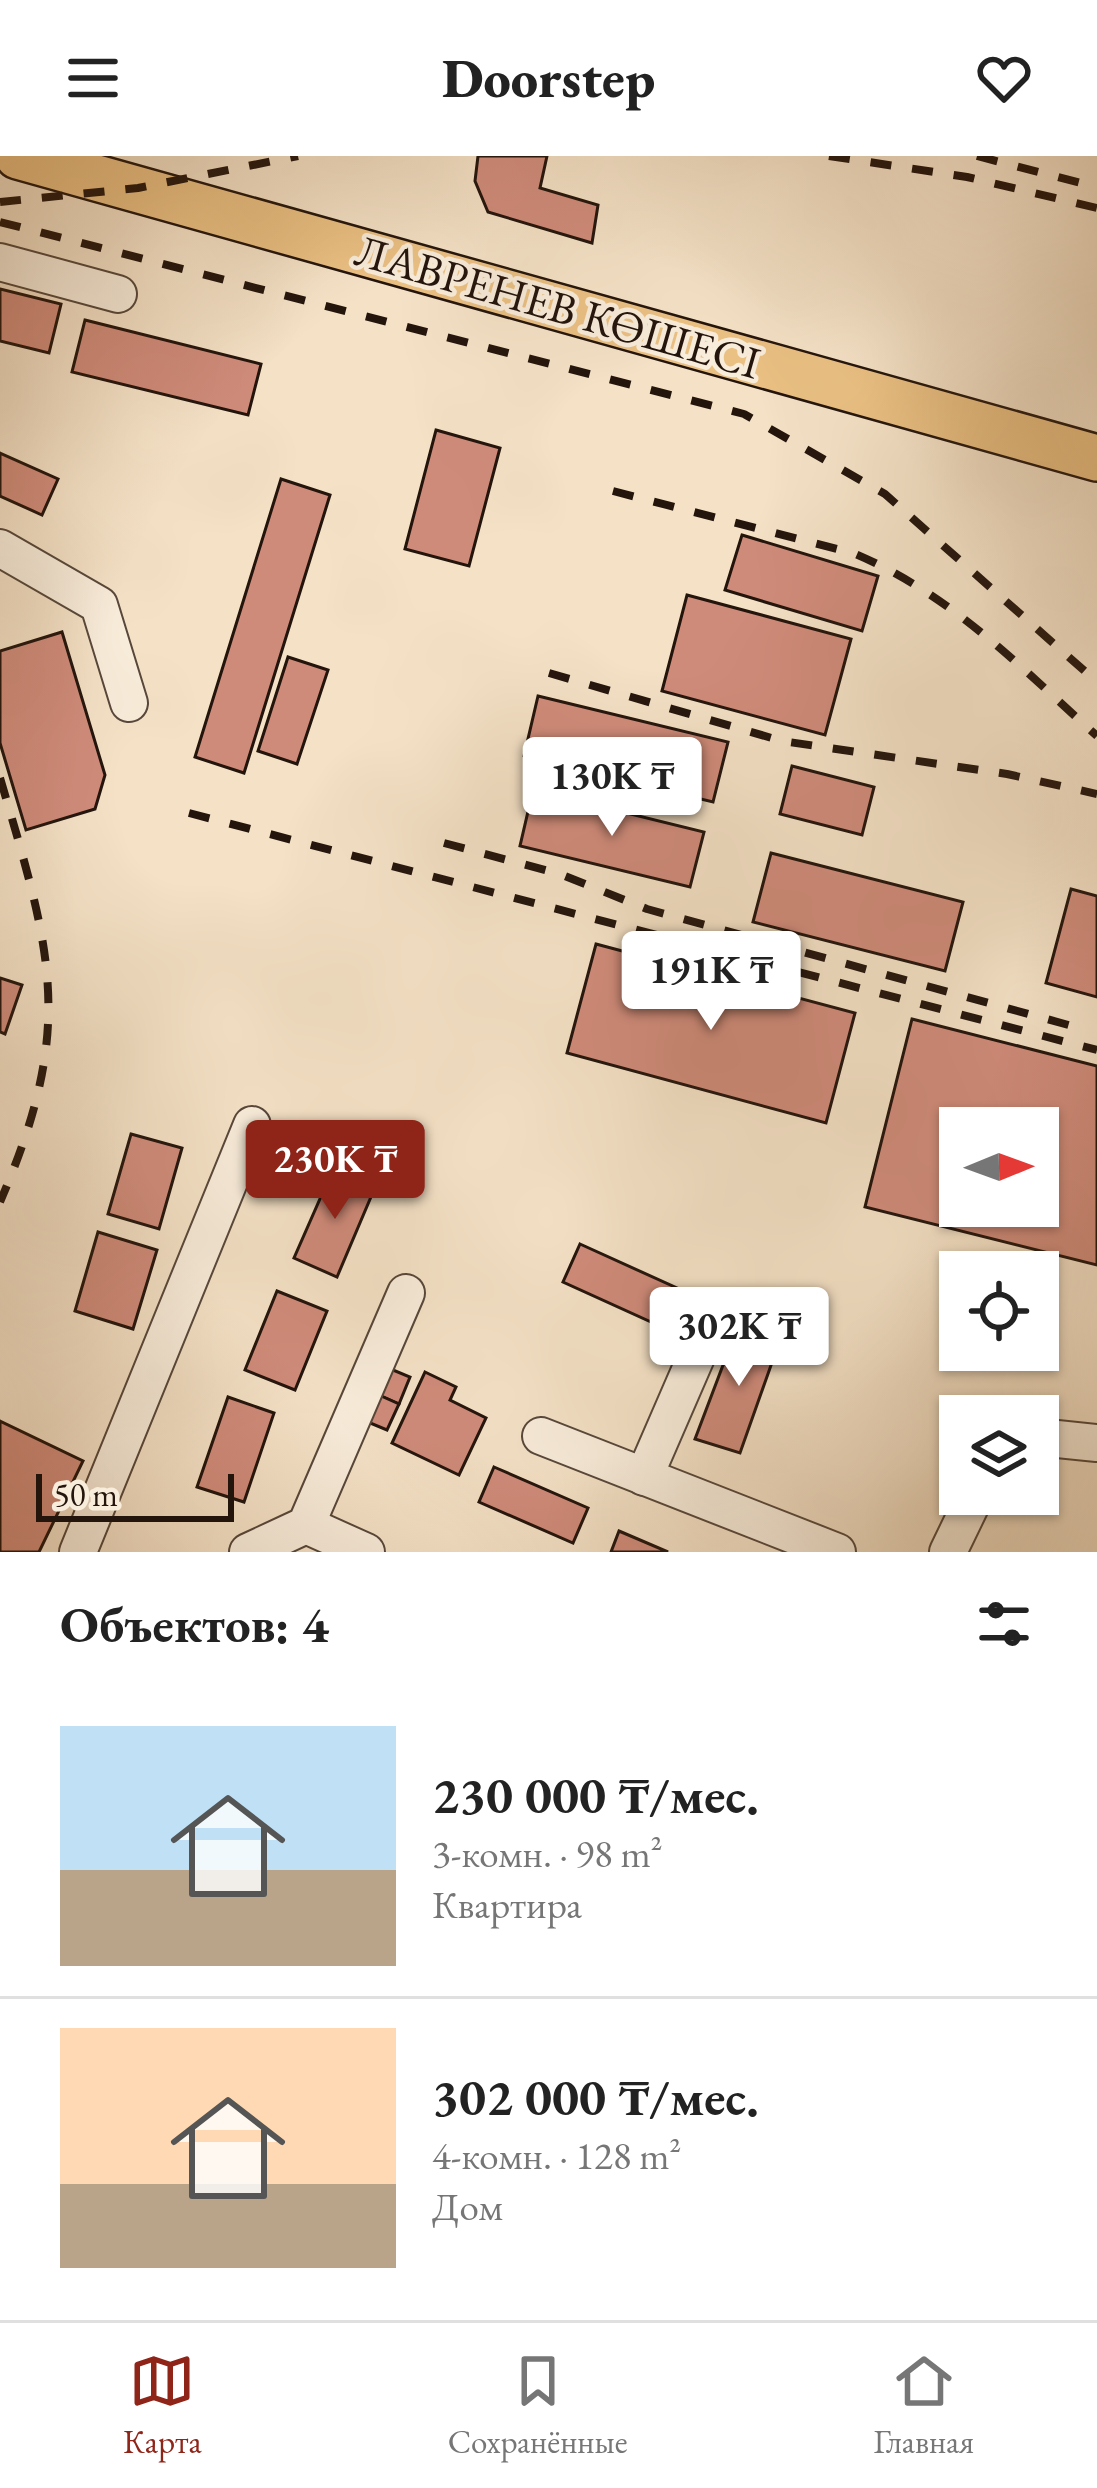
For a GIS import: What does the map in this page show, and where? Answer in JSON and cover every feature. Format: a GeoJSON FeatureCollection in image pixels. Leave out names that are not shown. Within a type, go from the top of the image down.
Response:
{"type":"FeatureCollection","features":[{"type":"Feature","properties":{"kind":"main road","name":"ЛАВРЕНЕВ КӨШЕСІ"},"geometry":{"type":"LineString","coordinates":[[18,156],[1097,458]]}},
{"type":"Feature","properties":{"kind":"main road"},"geometry":{"type":"LineString","coordinates":[[1021,436],[1097,437]]}},
{"type":"Feature","properties":{"kind":"street"},"geometry":{"type":"LineString","coordinates":[[0,262],[118,294]]}},
{"type":"Feature","properties":{"kind":"street"},"geometry":{"type":"LineString","coordinates":[[0,548],[99,604],[130,703]]}},
{"type":"Feature","properties":{"kind":"street"},"geometry":{"type":"LineString","coordinates":[[78,1552],[252,1125]]}},
{"type":"Feature","properties":{"kind":"street"},"geometry":{"type":"LineString","coordinates":[[248,1552],[306,1525],[406,1293]]}},
{"type":"Feature","properties":{"kind":"street"},"geometry":{"type":"LineString","coordinates":[[644,1477],[703,1341]]}},
{"type":"Feature","properties":{"kind":"street"},"geometry":{"type":"LineString","coordinates":[[541,1436],[837,1552]]}},
{"type":"Feature","properties":{"kind":"street"},"geometry":{"type":"LineString","coordinates":[[1059,1439],[1097,1443]]}},
{"type":"Feature","properties":{"kind":"street"},"geometry":{"type":"LineString","coordinates":[[948,1552],[966,1515]]}},
{"type":"Feature","properties":{"kind":"street"},"geometry":{"type":"LineString","coordinates":[[306,1525],[366,1552]]}},
{"type":"Feature","properties":{"kind":"building"},"geometry":{"type":"Polygon","coordinates":[[[478,156],[547,156],[540,188],[598,205],[592,243],[488,212],[475,181],[478,156]]]}},
{"type":"Feature","properties":{"kind":"building"},"geometry":{"type":"Polygon","coordinates":[[[0,289],[61,304],[49,353],[0,341],[0,289]]]}},
{"type":"Feature","properties":{"kind":"building"},"geometry":{"type":"Polygon","coordinates":[[[85,320],[261,364],[248,415],[72,372],[85,320]]]}},
{"type":"Feature","properties":{"kind":"building"},"geometry":{"type":"Polygon","coordinates":[[[436,430],[500,448],[469,566],[405,549],[436,430]]]}},
{"type":"Feature","properties":{"kind":"building"},"geometry":{"type":"Polygon","coordinates":[[[0,453],[58,479],[42,515],[0,496],[0,453]]]}},
{"type":"Feature","properties":{"kind":"building"},"geometry":{"type":"Polygon","coordinates":[[[281,479],[330,495],[244,773],[195,757],[281,479]]]}},
{"type":"Feature","properties":{"kind":"building"},"geometry":{"type":"Polygon","coordinates":[[[742,535],[878,576],[862,631],[725,590],[742,535]]]}},
{"type":"Feature","properties":{"kind":"building"},"geometry":{"type":"Polygon","coordinates":[[[687,595],[851,639],[825,735],[662,691],[687,595]]]}},
{"type":"Feature","properties":{"kind":"building"},"geometry":{"type":"Polygon","coordinates":[[[62,632],[105,775],[95,809],[26,830],[0,743],[0,651],[62,632]]]}},
{"type":"Feature","properties":{"kind":"building"},"geometry":{"type":"Polygon","coordinates":[[[288,657],[328,670],[297,764],[258,751],[288,657]]]}},
{"type":"Feature","properties":{"kind":"building"},"geometry":{"type":"Polygon","coordinates":[[[538,696],[728,742],[713,802],[524,756],[538,696]]]}},
{"type":"Feature","properties":{"kind":"building"},"geometry":{"type":"Polygon","coordinates":[[[792,766],[874,787],[862,835],[780,814],[792,766]]]}},
{"type":"Feature","properties":{"kind":"building"},"geometry":{"type":"Polygon","coordinates":[[[533,790],[704,832],[690,887],[520,846],[533,790]]]}},
{"type":"Feature","properties":{"kind":"building"},"geometry":{"type":"Polygon","coordinates":[[[771,853],[963,902],[945,971],[753,922],[771,853]]]}},
{"type":"Feature","properties":{"kind":"building"},"geometry":{"type":"Polygon","coordinates":[[[1071,889],[1097,896],[1097,997],[1046,983],[1071,889]]]}},
{"type":"Feature","properties":{"kind":"building"},"geometry":{"type":"Polygon","coordinates":[[[596,944],[855,1013],[826,1123],[567,1053],[596,944]]]}},
{"type":"Feature","properties":{"kind":"building"},"geometry":{"type":"Polygon","coordinates":[[[0,978],[22,985],[5,1034],[0,1032],[0,978]]]}},
{"type":"Feature","properties":{"kind":"building"},"geometry":{"type":"Polygon","coordinates":[[[912,1019],[1097,1066],[1097,1265],[1059,1256],[1059,1251],[1041,1251],[945,1227],[1059,1227],[1059,1107],[939,1107],[939,1226],[865,1207],[912,1019]]]}},
{"type":"Feature","properties":{"kind":"building"},"geometry":{"type":"Polygon","coordinates":[[[131,1134],[182,1148],[159,1229],[108,1214],[131,1134]]]}},
{"type":"Feature","properties":{"kind":"building"},"geometry":{"type":"Polygon","coordinates":[[[334,1167],[376,1185],[337,1277],[294,1258],[334,1167]]]}},
{"type":"Feature","properties":{"kind":"building"},"geometry":{"type":"Polygon","coordinates":[[[98,1232],[157,1250],[133,1329],[75,1311],[98,1232]]]}},
{"type":"Feature","properties":{"kind":"building"},"geometry":{"type":"Polygon","coordinates":[[[580,1244],[688,1293],[671,1331],[563,1282],[580,1244]]]}},
{"type":"Feature","properties":{"kind":"building"},"geometry":{"type":"Polygon","coordinates":[[[277,1291],[327,1311],[295,1390],[245,1370],[277,1291]]]}},
{"type":"Feature","properties":{"kind":"building"},"geometry":{"type":"Polygon","coordinates":[[[739,1323],[781,1337],[740,1453],[695,1439],[739,1323]]]}},
{"type":"Feature","properties":{"kind":"building"},"geometry":{"type":"Polygon","coordinates":[[[381,1365],[410,1377],[399,1404],[370,1391],[381,1365]]]}},
{"type":"Feature","properties":{"kind":"building"},"geometry":{"type":"Polygon","coordinates":[[[425,1372],[456,1387],[450,1400],[486,1418],[459,1475],[392,1443],[425,1372]]]}},
{"type":"Feature","properties":{"kind":"building"},"geometry":{"type":"Polygon","coordinates":[[[370,1391],[399,1404],[387,1430],[358,1418],[370,1391]]]}},
{"type":"Feature","properties":{"kind":"building"},"geometry":{"type":"Polygon","coordinates":[[[228,1397],[274,1413],[244,1502],[197,1487],[228,1397]]]}},
{"type":"Feature","properties":{"kind":"building"},"geometry":{"type":"Polygon","coordinates":[[[0,1421],[83,1461],[39,1552],[0,1552],[0,1421]]]}},
{"type":"Feature","properties":{"kind":"building"},"geometry":{"type":"Polygon","coordinates":[[[494,1467],[588,1508],[573,1543],[479,1502],[494,1467]]]}},
{"type":"Feature","properties":{"kind":"building"},"geometry":{"type":"Polygon","coordinates":[[[619,1531],[668,1552],[611,1552],[619,1531]]]}},
{"type":"Feature","properties":{"kind":"railway"},"geometry":{"type":"LineString","coordinates":[[0,202],[138,188],[298,156]]}},
{"type":"Feature","properties":{"kind":"railway"},"geometry":{"type":"LineString","coordinates":[[829,156],[967,177],[1097,208]]}},
{"type":"Feature","properties":{"kind":"railway"},"geometry":{"type":"LineString","coordinates":[[977,156],[1097,187]]}},
{"type":"Feature","properties":{"kind":"railway"},"geometry":{"type":"LineString","coordinates":[[0,222],[744,414],[885,494],[1097,682]]}},
{"type":"Feature","properties":{"kind":"railway"},"geometry":{"type":"LineString","coordinates":[[613,491],[853,553],[888,570],[953,610],[1097,736]]}},
{"type":"Feature","properties":{"kind":"railway"},"geometry":{"type":"LineString","coordinates":[[549,673],[782,741],[1007,774],[1097,794]]}},
{"type":"Feature","properties":{"kind":"railway"},"geometry":{"type":"LineString","coordinates":[[0,778],[33,894],[48,990],[39,1086],[0,1202]]}},
{"type":"Feature","properties":{"kind":"railway"},"geometry":{"type":"LineString","coordinates":[[189,813],[1097,1050]]}},
{"type":"Feature","properties":{"kind":"railway"},"geometry":{"type":"LineString","coordinates":[[444,843],[560,874],[647,909],[1083,1029]]}}]}
